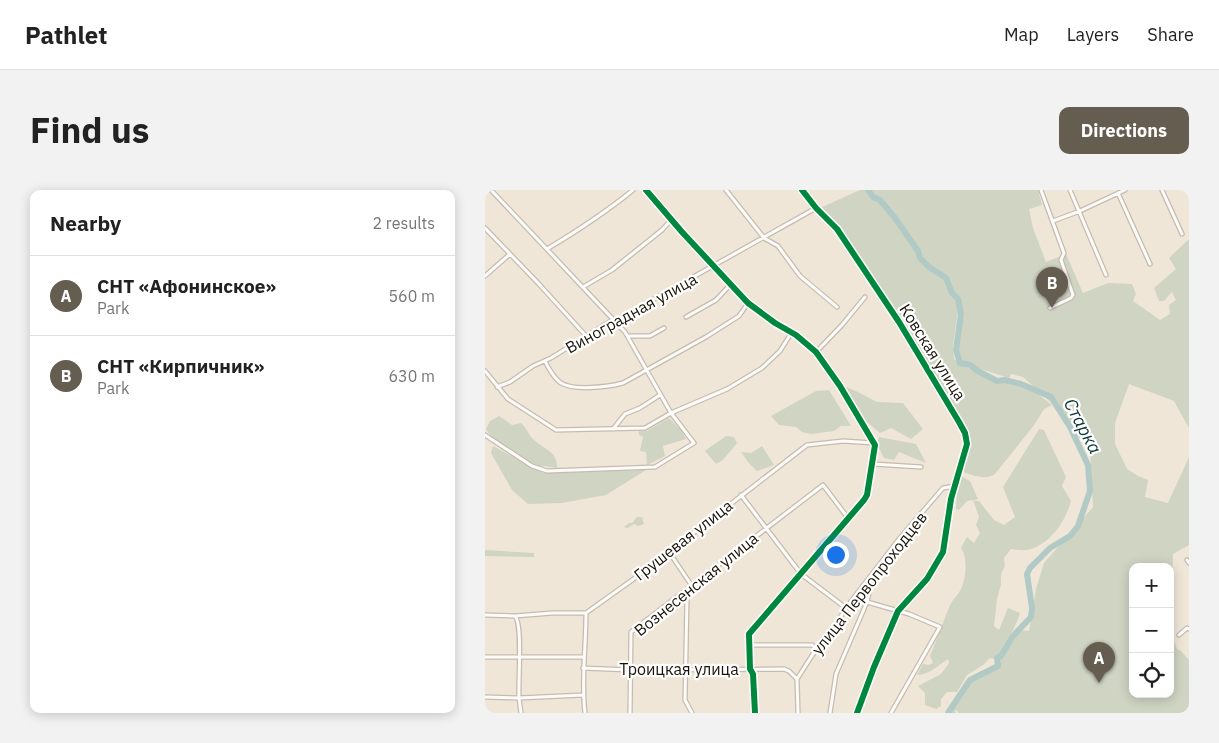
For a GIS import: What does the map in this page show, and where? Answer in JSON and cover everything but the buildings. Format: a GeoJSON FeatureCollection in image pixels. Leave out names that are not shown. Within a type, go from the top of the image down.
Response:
{"type":"FeatureCollection","features":[{"type":"Feature","properties":{"kind":"street"},"geometry":{"type":"LineString","coordinates":[[485,435],[532,466],[547,471],[655,467],[694,443],[671,414],[627,336],[491,190]]}},
{"type":"Feature","properties":{"kind":"street"},"geometry":{"type":"LineString","coordinates":[[547,249],[573,233],[633,190]]}},
{"type":"Feature","properties":{"kind":"street"},"geometry":{"type":"LineString","coordinates":[[646,190],[713,267],[748,303],[760,313],[792,332],[816,352],[829,369],[874,443],[875,451],[867,495],[749,634],[750,670],[753,674],[755,713]]}},
{"type":"Feature","properties":{"kind":"street"},"geometry":{"type":"LineString","coordinates":[[726,190],[764,238],[778,246],[799,276],[837,307]]}},
{"type":"Feature","properties":{"kind":"street","name":"Ковская улица"},"geometry":{"type":"LineString","coordinates":[[802,190],[816,208],[837,229],[899,322],[965,432],[967,444],[955,486],[943,552],[927,579],[898,611]]}},
{"type":"Feature","properties":{"kind":"street"},"geometry":{"type":"LineString","coordinates":[[1041,190],[1064,253],[1061,260],[1073,297],[1050,308]]}},
{"type":"Feature","properties":{"kind":"street"},"geometry":{"type":"LineString","coordinates":[[1070,190],[1106,275]]}},
{"type":"Feature","properties":{"kind":"street"},"geometry":{"type":"LineString","coordinates":[[1053,221],[1125,190]]}},
{"type":"Feature","properties":{"kind":"street"},"geometry":{"type":"LineString","coordinates":[[1162,190],[1182,234]]}},
{"type":"Feature","properties":{"kind":"street"},"geometry":{"type":"LineString","coordinates":[[1119,192],[1150,264]]}},
{"type":"Feature","properties":{"kind":"street","name":"Виноградная улица"},"geometry":{"type":"LineString","coordinates":[[497,387],[510,382],[533,366],[587,337],[609,322],[639,311],[654,299],[816,208]]}},
{"type":"Feature","properties":{"kind":"street"},"geometry":{"type":"LineString","coordinates":[[583,287],[612,270],[662,230],[671,220]]}},
{"type":"Feature","properties":{"kind":"street"},"geometry":{"type":"LineString","coordinates":[[485,228],[587,337]]}},
{"type":"Feature","properties":{"kind":"street"},"geometry":{"type":"LineString","coordinates":[[485,276],[510,254]]}},
{"type":"Feature","properties":{"kind":"street"},"geometry":{"type":"LineString","coordinates":[[686,317],[716,300],[730,285]]}},
{"type":"Feature","properties":{"kind":"street"},"geometry":{"type":"LineString","coordinates":[[816,352],[842,326],[865,297]]}},
{"type":"Feature","properties":{"kind":"street"},"geometry":{"type":"LineString","coordinates":[[545,361],[559,382],[574,387],[611,386],[623,383],[647,371],[739,316],[748,303]]}},
{"type":"Feature","properties":{"kind":"street"},"geometry":{"type":"LineString","coordinates":[[627,336],[650,336],[664,328]]}},
{"type":"Feature","properties":{"kind":"street"},"geometry":{"type":"LineString","coordinates":[[485,371],[508,398],[556,430],[645,428],[727,389],[762,368],[780,351],[792,332]]}},
{"type":"Feature","properties":{"kind":"street"},"geometry":{"type":"LineString","coordinates":[[613,429],[625,414],[640,408],[661,395]]}},
{"type":"Feature","properties":{"kind":"street","name":"Грушевая улица"},"geometry":{"type":"LineString","coordinates":[[586,613],[635,578],[807,445],[843,441],[874,443]]}},
{"type":"Feature","properties":{"kind":"street"},"geometry":{"type":"LineString","coordinates":[[873,464],[921,467]]}},
{"type":"Feature","properties":{"kind":"street","name":"Вознесенская улица"},"geometry":{"type":"LineString","coordinates":[[630,713],[631,632],[823,485],[848,518]]}},
{"type":"Feature","properties":{"kind":"street","name":"улица Первопроходцев"},"geometry":{"type":"LineString","coordinates":[[797,679],[822,640],[899,538],[943,488],[955,486]]}},
{"type":"Feature","properties":{"kind":"street"},"geometry":{"type":"LineString","coordinates":[[741,495],[801,574],[846,608]]}},
{"type":"Feature","properties":{"kind":"street"},"geometry":{"type":"LineString","coordinates":[[669,552],[692,586]]}},
{"type":"Feature","properties":{"kind":"street"},"geometry":{"type":"LineString","coordinates":[[830,713],[836,674],[867,602],[871,584],[868,580]]}},
{"type":"Feature","properties":{"kind":"street"},"geometry":{"type":"LineString","coordinates":[[684,592],[687,598],[685,700],[692,713]]}},
{"type":"Feature","properties":{"kind":"street"},"geometry":{"type":"LineString","coordinates":[[867,602],[909,614],[941,627],[891,713]]}},
{"type":"Feature","properties":{"kind":"street"},"geometry":{"type":"LineString","coordinates":[[857,713],[898,611]]}},
{"type":"Feature","properties":{"kind":"street"},"geometry":{"type":"LineString","coordinates":[[485,614],[515,616],[586,613],[586,644],[583,668],[585,713]]}},
{"type":"Feature","properties":{"kind":"street"},"geometry":{"type":"LineString","coordinates":[[515,616],[519,623],[519,698],[521,713]]}},
{"type":"Feature","properties":{"kind":"street"},"geometry":{"type":"LineString","coordinates":[[1179,635],[1187,628],[1189,630]]}},
{"type":"Feature","properties":{"kind":"street"},"geometry":{"type":"LineString","coordinates":[[749,645],[811,645],[817,649]]}},
{"type":"Feature","properties":{"kind":"street"},"geometry":{"type":"LineString","coordinates":[[485,657],[584,658]]}},
{"type":"Feature","properties":{"kind":"street","name":"Троицкая улица"},"geometry":{"type":"LineString","coordinates":[[583,668],[630,670],[784,669],[797,679]]}},
{"type":"Feature","properties":{"kind":"street"},"geometry":{"type":"LineString","coordinates":[[797,679],[798,713]]}},
{"type":"Feature","properties":{"kind":"street"},"geometry":{"type":"LineString","coordinates":[[485,697],[519,698],[583,695]]}},
{"type":"Feature","properties":{"kind":"green space"},"geometry":{"type":"Polygon","coordinates":[[[860,190],[1038,190],[1042,205],[1029,209],[1033,228],[1046,262],[1066,254],[1083,293],[1108,283],[1132,284],[1136,294],[1133,301],[1160,320],[1170,314],[1169,305],[1176,300],[1172,292],[1164,301],[1159,301],[1154,288],[1176,269],[1169,258],[1189,239],[1189,428],[1174,401],[1129,384],[1115,423],[1115,444],[1127,469],[1148,480],[1145,497],[1168,503],[1189,457],[1189,545],[1173,554],[1173,563],[1129,563],[1129,698],[1174,698],[1174,641],[1177,649],[1189,660],[1189,713],[958,713],[957,710],[955,711],[956,713],[950,713],[970,680],[998,666],[997,658],[1003,653],[1019,630],[1029,631],[1036,589],[1044,563],[1093,507],[1090,447],[1073,433],[1055,406],[1023,377],[1011,374],[1009,378],[978,368],[978,371],[970,365],[960,363],[956,350],[961,314],[959,304],[953,345],[954,359],[962,365],[996,382],[1005,382],[1034,391],[1052,405],[1044,409],[1035,424],[995,474],[983,477],[961,471],[968,444],[966,431],[896,315],[839,228],[820,208],[860,190]]]}},
{"type":"Feature","properties":{"kind":"green space"},"geometry":{"type":"Polygon","coordinates":[[[843,386],[877,402],[903,403],[923,429],[911,439],[891,428],[880,433],[866,421],[843,386]]]}},
{"type":"Feature","properties":{"kind":"green space"},"geometry":{"type":"Polygon","coordinates":[[[829,390],[851,426],[841,426],[834,431],[811,434],[802,432],[796,427],[779,425],[771,416],[816,391],[829,390]]]}},
{"type":"Feature","properties":{"kind":"green space"},"geometry":{"type":"Polygon","coordinates":[[[499,416],[512,425],[521,423],[533,439],[552,454],[557,462],[557,468],[537,467],[492,438],[486,429],[490,421],[499,416]]]}},
{"type":"Feature","properties":{"kind":"green space"},"geometry":{"type":"Polygon","coordinates":[[[669,418],[681,430],[686,439],[663,446],[665,456],[647,465],[646,452],[640,451],[643,437],[639,435],[639,431],[647,431],[669,418]]]}},
{"type":"Feature","properties":{"kind":"green space"},"geometry":{"type":"Polygon","coordinates":[[[1039,429],[1044,430],[1066,477],[1062,486],[1071,501],[1069,508],[1057,530],[1045,542],[1029,550],[1011,549],[1004,558],[1005,566],[1001,574],[994,626],[999,630],[1008,608],[1020,613],[1004,646],[1005,649],[967,675],[957,692],[947,692],[941,699],[941,706],[936,709],[925,705],[925,693],[918,686],[941,674],[949,663],[948,659],[930,672],[917,675],[923,664],[929,665],[933,663],[930,656],[950,605],[963,585],[965,557],[961,548],[967,537],[974,543],[980,533],[976,525],[979,517],[973,501],[979,501],[994,520],[1004,525],[1015,517],[1003,487],[1039,429]]]}},
{"type":"Feature","properties":{"kind":"green space"},"geometry":{"type":"Polygon","coordinates":[[[726,436],[734,437],[737,443],[723,460],[716,464],[705,451],[726,436]]]}},
{"type":"Feature","properties":{"kind":"green space"},"geometry":{"type":"Polygon","coordinates":[[[879,437],[916,444],[926,463],[899,452],[894,460],[884,458],[877,444],[879,437]]]}},
{"type":"Feature","properties":{"kind":"green space"},"geometry":{"type":"Polygon","coordinates":[[[493,446],[543,473],[646,470],[606,495],[562,503],[528,504],[512,490],[491,453],[493,446]]]}},
{"type":"Feature","properties":{"kind":"green space"},"geometry":{"type":"Polygon","coordinates":[[[762,446],[774,465],[757,471],[741,452],[751,453],[762,446]]]}},
{"type":"Feature","properties":{"kind":"green space"},"geometry":{"type":"Polygon","coordinates":[[[961,476],[970,481],[978,499],[967,501],[959,510],[956,509],[957,485],[961,476]]]}},
{"type":"Feature","properties":{"kind":"green space"},"geometry":{"type":"Polygon","coordinates":[[[637,517],[642,517],[644,524],[638,526],[634,524],[628,528],[624,527],[632,523],[637,517]]]}},
{"type":"Feature","properties":{"kind":"green space"},"geometry":{"type":"Polygon","coordinates":[[[485,550],[534,553],[534,557],[485,556],[485,550]]]}},
{"type":"Feature","properties":{"kind":"waterway","name":"Старка"},"geometry":{"type":"LineString","coordinates":[[868,190],[873,197],[880,200],[895,218],[918,251],[920,258],[929,267],[946,278],[952,293],[958,299],[961,314],[956,350],[960,363],[970,365],[997,381],[1005,380],[1021,384],[1051,397],[1070,427],[1088,465],[1090,491],[1078,526],[1070,536],[1050,548],[1030,568],[1027,574],[1032,608],[1031,617],[1013,636],[1001,656],[997,658],[998,666],[970,680],[948,713]]}},
{"type":"Feature","properties":{"kind":"cycle path"},"geometry":{"type":"LineString","coordinates":[[646,190],[748,303],[775,323],[796,335],[816,352],[840,386],[875,445],[867,495],[864,500],[749,634],[750,669],[753,674],[755,713]]}},
{"type":"Feature","properties":{"kind":"cycle path"},"geometry":{"type":"LineString","coordinates":[[802,190],[816,208],[837,229],[899,322],[959,422],[965,433],[967,444],[951,499],[943,552],[927,579],[898,611],[857,713]]}},
{"type":"Feature","properties":{"kind":"place","name":"СНТ «Кирпичник»"},"geometry":{"type":"Point","coordinates":[1052,308]}},
{"type":"Feature","properties":{"kind":"place","name":"СНТ «Афонинское»"},"geometry":{"type":"Point","coordinates":[1099,683]}}]}
